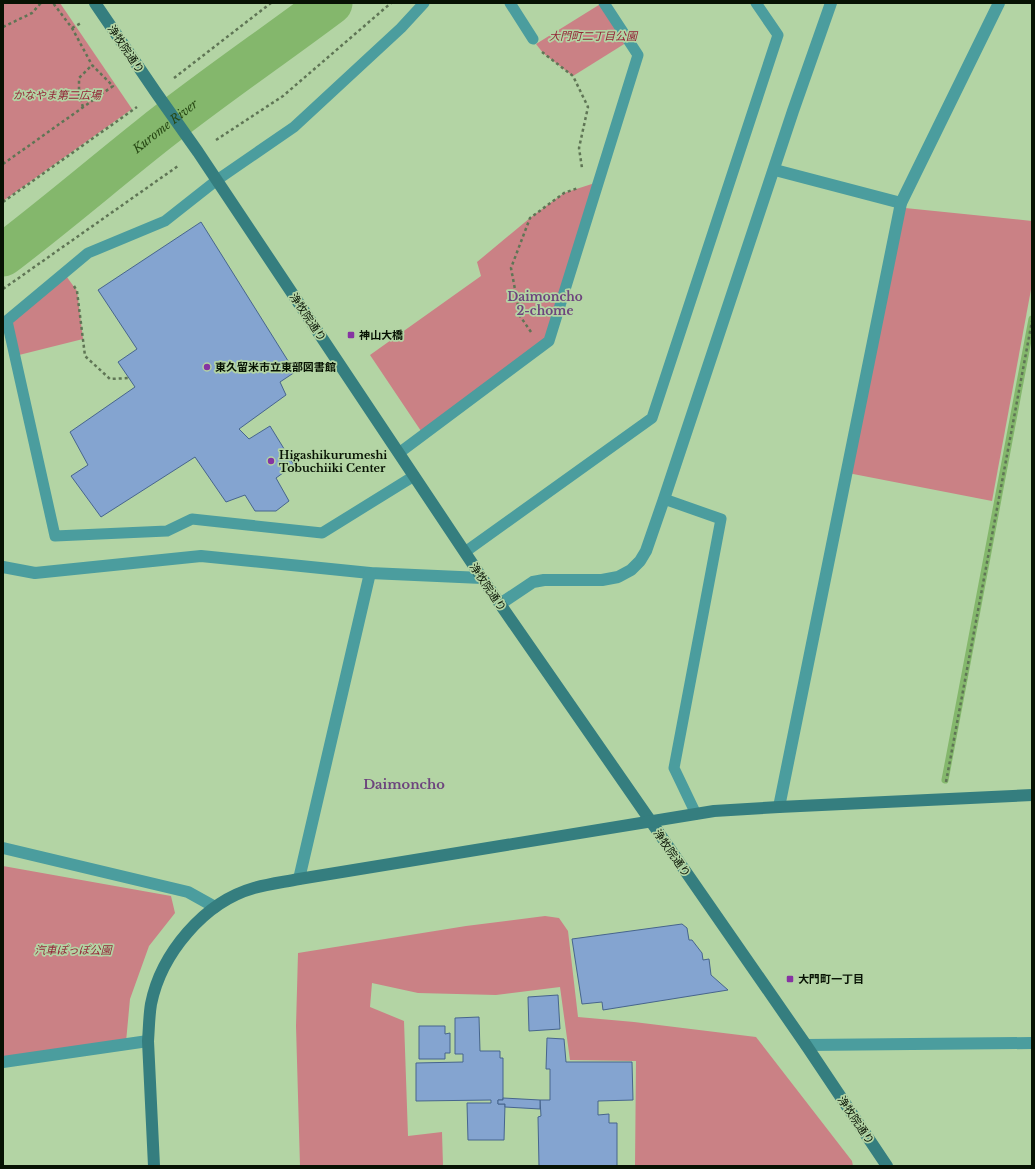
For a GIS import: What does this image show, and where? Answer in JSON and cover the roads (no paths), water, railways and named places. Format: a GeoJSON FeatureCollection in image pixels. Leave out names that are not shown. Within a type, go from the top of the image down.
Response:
{"type":"FeatureCollection","features":[{"type":"Feature","properties":{"kind":"street","name":"浄牧院通り"},"geometry":{"type":"LineString","coordinates":[[95,3],[217,180],[482,578],[806,1045],[887,1166]]}},
{"type":"Feature","properties":{"kind":"street"},"geometry":{"type":"LineString","coordinates":[[500,604],[533,582],[544,580],[602,580],[618,577],[631,570],[640,561],[646,551],[775,170],[793,111],[831,3]]}},
{"type":"Feature","properties":{"kind":"street"},"geometry":{"type":"LineString","coordinates":[[779,806],[900,203],[999,3]]}},
{"type":"Feature","properties":{"kind":"street"},"geometry":{"type":"LineString","coordinates":[[775,170],[900,203]]}},
{"type":"Feature","properties":{"kind":"street"},"geometry":{"type":"LineString","coordinates":[[3,567],[35,573],[201,556],[370,573],[482,578]]}},
{"type":"Feature","properties":{"kind":"street"},"geometry":{"type":"LineString","coordinates":[[299,879],[370,573]]}},
{"type":"Feature","properties":{"kind":"street"},"geometry":{"type":"LineString","coordinates":[[154,1166],[148,1040],[151,1004],[157,984],[165,965],[178,944],[193,926],[215,907],[253,888],[299,879],[714,811],[779,806],[1032,795]]}},
{"type":"Feature","properties":{"kind":"street"},"geometry":{"type":"LineString","coordinates":[[3,848],[188,892],[215,907]]}},
{"type":"Feature","properties":{"kind":"street"},"geometry":{"type":"LineString","coordinates":[[3,1062],[148,1040]]}},
{"type":"Feature","properties":{"kind":"street"},"geometry":{"type":"LineString","coordinates":[[806,1045],[1032,1043]]}},
{"type":"Feature","properties":{"kind":"lane"},"geometry":{"type":"LineString","coordinates":[[414,476],[322,533],[192,519],[167,531],[54,536],[5,322],[88,253],[165,221],[217,180],[294,127],[401,28],[424,3]]}},
{"type":"Feature","properties":{"kind":"lane"},"geometry":{"type":"LineString","coordinates":[[510,3],[533,39]]}},
{"type":"Feature","properties":{"kind":"lane"},"geometry":{"type":"LineString","coordinates":[[399,453],[549,341],[638,55],[604,3]]}},
{"type":"Feature","properties":{"kind":"lane"},"geometry":{"type":"LineString","coordinates":[[465,552],[652,418],[778,35],[756,3]]}},
{"type":"Feature","properties":{"kind":"lane"},"geometry":{"type":"LineString","coordinates":[[664,499],[721,519],[674,768],[696,814]]}},
{"type":"Feature","properties":{"kind":"waterway","name":"Kurome River"},"geometry":{"type":"LineString","coordinates":[[3,255],[172,120],[331,3]]}},
{"type":"Feature","properties":{"kind":"waterway"},"geometry":{"type":"LineString","coordinates":[[945,780],[1032,319]]}},
{"type":"Feature","properties":{"kind":"place","name":"神山大橋"},"geometry":{"type":"Point","coordinates":[351,335]}},
{"type":"Feature","properties":{"kind":"place","name":"東久留米市立東部図書館"},"geometry":{"type":"Point","coordinates":[207,367]}},
{"type":"Feature","properties":{"kind":"place","name":"Higashikurumeshi Tobuchiiki Center"},"geometry":{"type":"Point","coordinates":[271,461]}},
{"type":"Feature","properties":{"kind":"place","name":"大門町一丁目"},"geometry":{"type":"Point","coordinates":[790,979]}},
{"type":"Feature","properties":{"kind":"district","name":"Daimoncho 2-chome"},"geometry":{"type":"Point","coordinates":[545,303]}},
{"type":"Feature","properties":{"kind":"district","name":"Daimoncho"},"geometry":{"type":"Point","coordinates":[404,784]}},
{"type":"Feature","properties":{"kind":"park label","name":"大門町二丁目公園"},"geometry":{"type":"Point","coordinates":[593,36]}},
{"type":"Feature","properties":{"kind":"park label","name":"かなやま第二広場"},"geometry":{"type":"Point","coordinates":[57,95]}},
{"type":"Feature","properties":{"kind":"park label","name":"汽車ぽっぽ公園"},"geometry":{"type":"Point","coordinates":[73,950]}}]}
